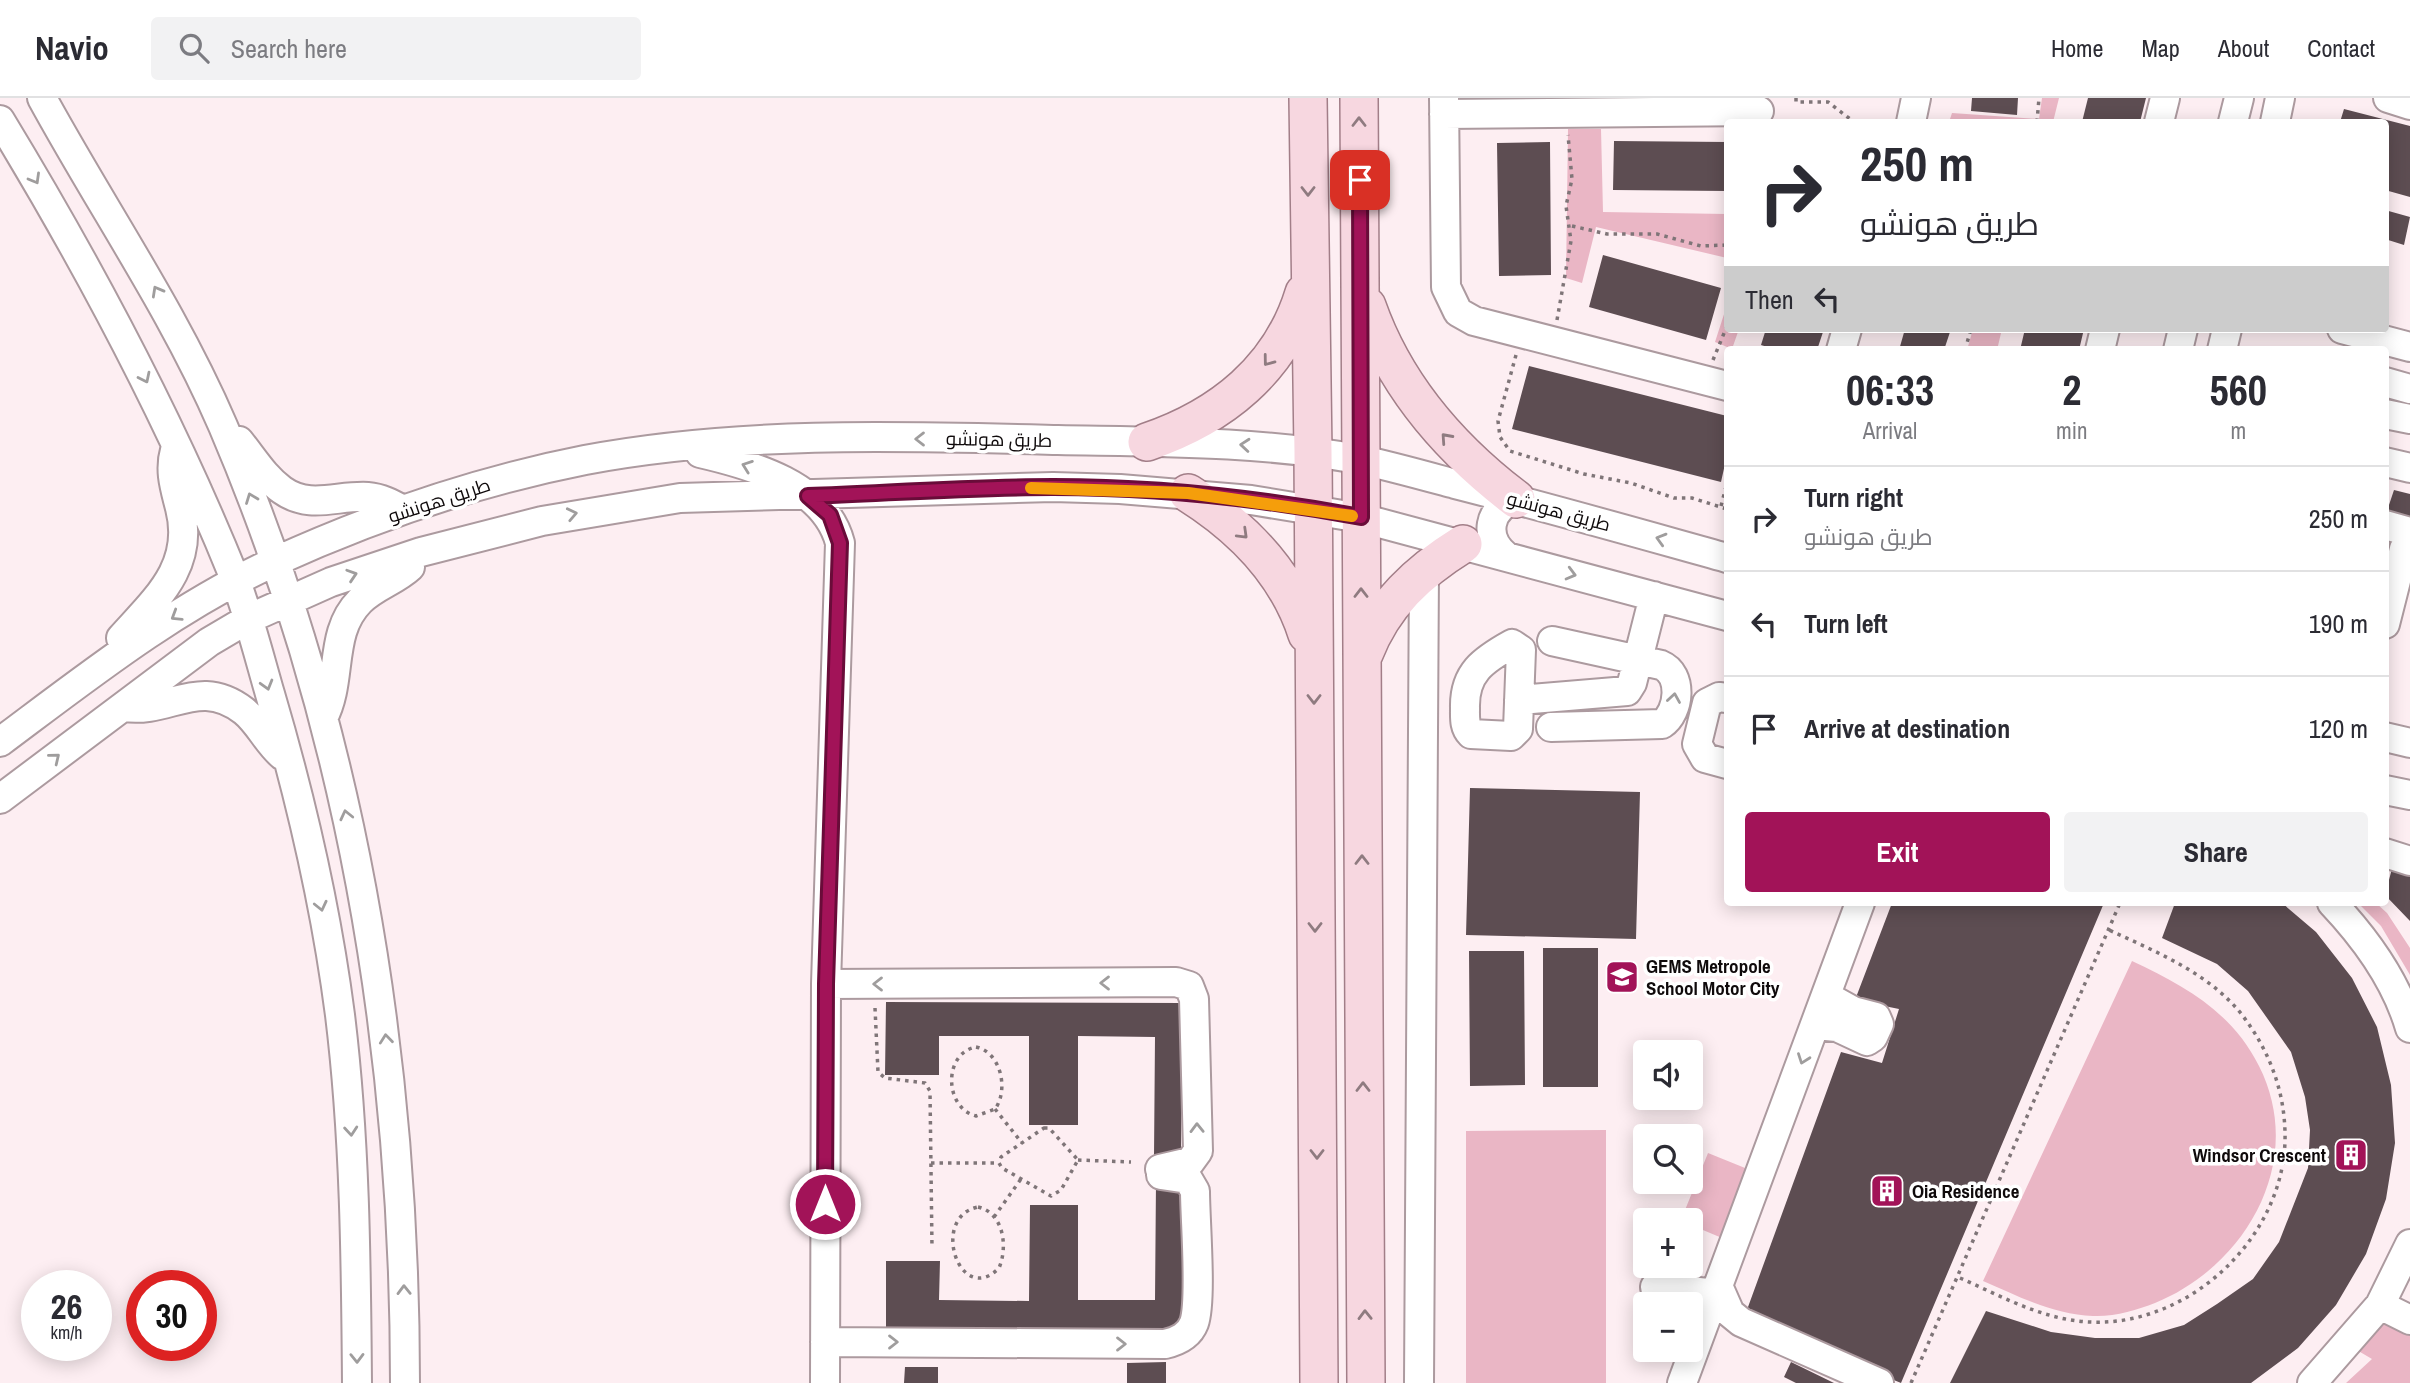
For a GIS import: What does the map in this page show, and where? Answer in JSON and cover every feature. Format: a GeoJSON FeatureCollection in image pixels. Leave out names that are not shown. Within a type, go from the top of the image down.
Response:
{"type":"FeatureCollection","features":[{"type":"Feature","properties":{"kind":"main road"},"geometry":{"type":"LineString","coordinates":[[1308,98],[1319,1383]]}},
{"type":"Feature","properties":{"kind":"main road"},"geometry":{"type":"LineString","coordinates":[[1359,98],[1366,1383]]}},
{"type":"Feature","properties":{"kind":"main road"},"geometry":{"type":"LineString","coordinates":[[1147,442],[1203,419],[1251,383],[1287,334],[1308,278]]}},
{"type":"Feature","properties":{"kind":"main road"},"geometry":{"type":"LineString","coordinates":[[1360,288],[1380,338],[1420,407],[1474,466],[1516,499]]}},
{"type":"Feature","properties":{"kind":"main road"},"geometry":{"type":"LineString","coordinates":[[1188,493],[1245,535],[1268,561],[1287,590],[1313,655]]}},
{"type":"Feature","properties":{"kind":"main road"},"geometry":{"type":"LineString","coordinates":[[1361,662],[1386,611],[1424,570],[1463,544]]}},
{"type":"Feature","properties":{"kind":"street"},"geometry":{"type":"LineString","coordinates":[[42,98],[149,276],[223,426],[289,601],[323,718],[358,868],[383,1010],[402,1212],[405,1383]]}},
{"type":"Feature","properties":{"kind":"street"},"geometry":{"type":"LineString","coordinates":[[1912,119],[1916,98]]}},
{"type":"Feature","properties":{"kind":"street"},"geometry":{"type":"LineString","coordinates":[[2160,119],[2165,98]]}},
{"type":"Feature","properties":{"kind":"street"},"geometry":{"type":"LineString","coordinates":[[2276,119],[2280,98]]}},
{"type":"Feature","properties":{"kind":"street"},"geometry":{"type":"LineString","coordinates":[[2388,98],[2410,105]]}},
{"type":"Feature","properties":{"kind":"street"},"geometry":{"type":"LineString","coordinates":[[1724,385],[1465,318],[1448,296],[1444,106],[1566,113],[1759,111]]}},
{"type":"Feature","properties":{"kind":"street"},"geometry":{"type":"LineString","coordinates":[[0,120],[116,318],[177,444],[236,582],[290,762],[326,926],[340,1014],[352,1154],[357,1383]]}},
{"type":"Feature","properties":{"kind":"street"},"geometry":{"type":"LineString","coordinates":[[2351,333],[2375,344],[2410,347]]}},
{"type":"Feature","properties":{"kind":"street"},"geometry":{"type":"LineString","coordinates":[[2389,383],[2410,388]]}},
{"type":"Feature","properties":{"kind":"street"},"geometry":{"type":"LineString","coordinates":[[2389,415],[2410,419]]}},
{"type":"Feature","properties":{"kind":"street"},"geometry":{"type":"LineString","coordinates":[[223,426],[240,442],[263,474],[284,491],[302,500],[317,502],[369,497],[383,499],[403,510]]}},
{"type":"Feature","properties":{"kind":"street","name":"طريق هونشو"},"geometry":{"type":"LineString","coordinates":[[93,673],[156,628],[236,582],[275,562],[403,510],[475,486],[548,468],[670,448],[821,439],[1221,443],[1313,452],[1361,460],[1516,499],[1724,557]]}},
{"type":"Feature","properties":{"kind":"street"},"geometry":{"type":"LineString","coordinates":[[0,742],[93,673],[166,589],[178,566],[184,530],[172,478],[177,444]]}},
{"type":"Feature","properties":{"kind":"street"},"geometry":{"type":"LineString","coordinates":[[670,448],[737,462],[782,481],[808,496],[830,515],[836,528],[840,557],[826,984],[825,1383]]}},
{"type":"Feature","properties":{"kind":"street"},"geometry":{"type":"LineString","coordinates":[[0,799],[184,659],[248,619],[331,582],[421,552],[593,510],[704,496],[771,497],[1053,487],[1188,493],[1313,508],[1361,517],[1724,615]]}},
{"type":"Feature","properties":{"kind":"street"},"geometry":{"type":"LineString","coordinates":[[771,497],[789,504],[812,520],[831,541],[840,557]]}},
{"type":"Feature","properties":{"kind":"street"},"geometry":{"type":"LineString","coordinates":[[1506,556],[1493,542],[1491,524],[1499,507],[1516,499]]}},
{"type":"Feature","properties":{"kind":"street"},"geometry":{"type":"LineString","coordinates":[[2389,528],[2407,541],[2389,609]]}},
{"type":"Feature","properties":{"kind":"street"},"geometry":{"type":"LineString","coordinates":[[323,718],[332,698],[340,638],[351,612],[373,590],[407,570],[421,552]]}},
{"type":"Feature","properties":{"kind":"street"},"geometry":{"type":"LineString","coordinates":[[1419,1383],[1424,570]]}},
{"type":"Feature","properties":{"kind":"street"},"geometry":{"type":"LineString","coordinates":[[1634,659],[1622,682],[1519,694],[1628,691],[1649,595]]}},
{"type":"Feature","properties":{"kind":"street"},"geometry":{"type":"LineString","coordinates":[[1551,727],[1654,726],[1669,719],[1672,713],[1675,676],[1666,667],[1552,641]]}},
{"type":"Feature","properties":{"kind":"street"},"geometry":{"type":"LineString","coordinates":[[1618,692],[1619,726]]}},
{"type":"Feature","properties":{"kind":"street"},"geometry":{"type":"LineString","coordinates":[[124,707],[154,707],[198,695],[225,699],[247,714],[272,747],[290,762]]}},
{"type":"Feature","properties":{"kind":"street"},"geometry":{"type":"LineString","coordinates":[[1724,698],[1719,697],[1707,703],[1697,744],[1705,758],[1724,763]]}},
{"type":"Feature","properties":{"kind":"street"},"geometry":{"type":"LineString","coordinates":[[2389,738],[2410,743]]}},
{"type":"Feature","properties":{"kind":"street"},"geometry":{"type":"LineString","coordinates":[[2389,791],[2410,795]]}},
{"type":"Feature","properties":{"kind":"street"},"geometry":{"type":"LineString","coordinates":[[2389,854],[2410,861]]}},
{"type":"Feature","properties":{"kind":"street"},"geometry":{"type":"LineString","coordinates":[[1703,1330],[1859,906]]}},
{"type":"Feature","properties":{"kind":"street"},"geometry":{"type":"LineString","coordinates":[[2335,906],[2361,935],[2389,978],[2410,1028]]}},
{"type":"Feature","properties":{"kind":"street"},"geometry":{"type":"LineString","coordinates":[[825,1342],[1165,1344],[1177,1341],[1188,1334],[1196,1311],[1195,1191],[1188,1178],[1160,1172],[1190,1162],[1198,1151],[1194,999],[1189,986],[1176,982],[826,984]]}},
{"type":"Feature","properties":{"kind":"street"},"geometry":{"type":"LineString","coordinates":[[1815,1025],[1837,1027],[1867,1041],[1873,1037],[1879,1024],[1876,1017],[1853,1011],[1826,996]]}},
{"type":"Feature","properties":{"kind":"street"},"geometry":{"type":"LineString","coordinates":[[2312,1383],[2380,1305],[2410,1244]]}},
{"type":"Feature","properties":{"kind":"street"},"geometry":{"type":"LineString","coordinates":[[1655,1287],[1717,1291]]}},
{"type":"Feature","properties":{"kind":"street"},"geometry":{"type":"LineString","coordinates":[[1717,1291],[1730,1313],[1741,1322],[1879,1383]]}},
{"type":"Feature","properties":{"kind":"street"},"geometry":{"type":"LineString","coordinates":[[2380,1305],[2410,1320]]}},
{"type":"Feature","properties":{"kind":"street"},"geometry":{"type":"LineString","coordinates":[[1703,1337],[1731,1328],[1864,1383]]}},
{"type":"Feature","properties":{"kind":"street"},"geometry":{"type":"LineString","coordinates":[[1682,1383],[1690,1362]]}},
{"type":"Feature","properties":{"kind":"path"},"geometry":{"type":"LineString","coordinates":[[1797,98],[1796,102],[1828,102],[1850,119]]}},
{"type":"Feature","properties":{"kind":"path"},"geometry":{"type":"LineString","coordinates":[[2037,119],[2039,98]]}},
{"type":"Feature","properties":{"kind":"path"},"geometry":{"type":"LineString","coordinates":[[1553,340],[1563,290],[1571,225],[1566,206],[1572,179],[1566,113]]}},
{"type":"Feature","properties":{"kind":"path"},"geometry":{"type":"LineString","coordinates":[[1571,225],[1607,234],[1657,234],[1701,246],[1724,245]]}},
{"type":"Feature","properties":{"kind":"path"},"geometry":{"type":"LineString","coordinates":[[1522,332],[1498,421],[1500,437],[1510,451],[1525,458],[1631,483],[1663,495],[1692,498],[1724,508]]}},
{"type":"Feature","properties":{"kind":"path"},"geometry":{"type":"LineString","coordinates":[[1721,506],[1724,494]]}},
{"type":"Feature","properties":{"kind":"path"},"geometry":{"type":"LineString","coordinates":[[1911,1383],[1960,1278],[2119,906]]}},
{"type":"Feature","properties":{"kind":"path"},"geometry":{"type":"LineString","coordinates":[[1960,1278],[2041,1314],[2066,1320],[2092,1322],[2135,1318],[2168,1307],[2216,1277],[2248,1244],[2266,1214],[2281,1174],[2286,1133],[2281,1093],[2268,1055],[2247,1021],[2221,991],[2158,953],[2109,930]]}},
{"type":"Feature","properties":{"kind":"path"},"geometry":{"type":"LineString","coordinates":[[874,984],[877,1068],[885,1078],[928,1085],[932,1248]]}},
{"type":"Feature","properties":{"kind":"path"},"geometry":{"type":"LineString","coordinates":[[971,1048],[983,1048],[989,1052],[998,1066],[1002,1091],[995,1109],[984,1115],[968,1114],[953,1094],[953,1072],[963,1053],[971,1048]]}},
{"type":"Feature","properties":{"kind":"path"},"geometry":{"type":"LineString","coordinates":[[995,1109],[1022,1143]]}},
{"type":"Feature","properties":{"kind":"path"},"geometry":{"type":"LineString","coordinates":[[999,1163],[1001,1157],[1048,1127],[1078,1160],[1131,1162]]}},
{"type":"Feature","properties":{"kind":"path"},"geometry":{"type":"LineString","coordinates":[[931,1163],[999,1163],[1048,1195],[1055,1195],[1078,1160]]}},
{"type":"Feature","properties":{"kind":"path"},"geometry":{"type":"LineString","coordinates":[[994,1217],[1021,1179]]}},
{"type":"Feature","properties":{"kind":"path"},"geometry":{"type":"LineString","coordinates":[[972,1208],[984,1209],[994,1217],[1004,1244],[999,1268],[986,1278],[970,1276],[954,1255],[954,1233],[965,1213],[972,1208]]}},
{"type":"Feature","properties":{"kind":"shaded area"},"geometry":{"type":"Polygon","coordinates":[[[2042,98],[2059,98],[2054,119],[2039,119],[2042,98]]]}},
{"type":"Feature","properties":{"kind":"shaded area"},"geometry":{"type":"Polygon","coordinates":[[[1952,113],[2039,119],[1950,119],[1952,113]]]}},
{"type":"Feature","properties":{"kind":"shaded area"},"geometry":{"type":"Polygon","coordinates":[[[1568,129],[1601,129],[1603,212],[1724,214],[1724,257],[1596,227],[1582,283],[1566,278],[1568,129]]]}},
{"type":"Feature","properties":{"kind":"shaded area"},"geometry":{"type":"Polygon","coordinates":[[[1724,314],[1724,333],[1738,333],[1733,346],[1715,342],[1724,314]]]}},
{"type":"Feature","properties":{"kind":"shaded area"},"geometry":{"type":"Polygon","coordinates":[[[1972,333],[2001,333],[1998,346],[1968,346],[1972,333]]]}},
{"type":"Feature","properties":{"kind":"shaded area"},"geometry":{"type":"Polygon","coordinates":[[[2361,906],[2379,906],[2387,913],[2410,948],[2410,975],[2381,926],[2361,906]]]}},
{"type":"Feature","properties":{"kind":"shaded area"},"geometry":{"type":"Polygon","coordinates":[[[2132,961],[2170,980],[2205,1003],[2235,1030],[2248,1047],[2259,1066],[2272,1102],[2276,1138],[2271,1173],[2259,1206],[2241,1237],[2216,1264],[2188,1286],[2155,1303],[2133,1310],[2109,1315],[2079,1315],[2036,1304],[1983,1281],[2132,961]]]}},
{"type":"Feature","properties":{"kind":"shaded area"},"geometry":{"type":"Polygon","coordinates":[[[1606,1130],[1606,1383],[1466,1383],[1466,1131],[1606,1130]]]}},
{"type":"Feature","properties":{"kind":"shaded area"},"geometry":{"type":"Polygon","coordinates":[[[1708,1153],[1750,1170],[1722,1238],[1703,1230],[1703,1208],[1686,1208],[1691,1194],[1703,1194],[1703,1165],[1708,1153]]]}},
{"type":"Feature","properties":{"kind":"shaded area"},"geometry":{"type":"Polygon","coordinates":[[[2384,1322],[2410,1334],[2410,1383],[2346,1383],[2372,1359],[2355,1349],[2384,1322]]]}},
{"type":"Feature","properties":{"kind":"building"},"geometry":{"type":"Polygon","coordinates":[[[1972,98],[2018,98],[2017,115],[1971,111],[1972,98]]]}},
{"type":"Feature","properties":{"kind":"building"},"geometry":{"type":"Polygon","coordinates":[[[2088,98],[2146,98],[2141,119],[2083,119],[2088,98]]]}},
{"type":"Feature","properties":{"kind":"building"},"geometry":{"type":"Polygon","coordinates":[[[2344,109],[2383,119],[2341,119],[2344,109]]]}},
{"type":"Feature","properties":{"kind":"building"},"geometry":{"type":"Polygon","coordinates":[[[2389,121],[2410,126],[2410,197],[2389,191],[2389,121]]]}},
{"type":"Feature","properties":{"kind":"building"},"geometry":{"type":"Polygon","coordinates":[[[1614,141],[1724,142],[1724,191],[1613,190],[1614,141]]]}},
{"type":"Feature","properties":{"kind":"building"},"geometry":{"type":"Polygon","coordinates":[[[1550,142],[1551,275],[1499,276],[1497,143],[1550,142]]]}},
{"type":"Feature","properties":{"kind":"building"},"geometry":{"type":"Polygon","coordinates":[[[2389,211],[2410,217],[2404,245],[2389,240],[2389,211]]]}},
{"type":"Feature","properties":{"kind":"building"},"geometry":{"type":"Polygon","coordinates":[[[1603,255],[1721,288],[1706,340],[1589,307],[1603,255]]]}},
{"type":"Feature","properties":{"kind":"building"},"geometry":{"type":"Polygon","coordinates":[[[1765,333],[1823,333],[1818,346],[1761,345],[1765,333]]]}},
{"type":"Feature","properties":{"kind":"building"},"geometry":{"type":"Polygon","coordinates":[[[1904,333],[1950,333],[1945,346],[1900,346],[1904,333]]]}},
{"type":"Feature","properties":{"kind":"building"},"geometry":{"type":"Polygon","coordinates":[[[2024,333],[2083,333],[2080,346],[2021,346],[2024,333]]]}},
{"type":"Feature","properties":{"kind":"building"},"geometry":{"type":"Polygon","coordinates":[[[1529,366],[1724,415],[1724,468],[1721,482],[1512,429],[1529,366]]]}},
{"type":"Feature","properties":{"kind":"building"},"geometry":{"type":"Polygon","coordinates":[[[2394,490],[2410,494],[2410,521],[2389,515],[2394,490]]]}},
{"type":"Feature","properties":{"kind":"building"},"geometry":{"type":"Polygon","coordinates":[[[1470,788],[1640,792],[1636,939],[1466,935],[1470,788]]]}},
{"type":"Feature","properties":{"kind":"building"},"geometry":{"type":"Polygon","coordinates":[[[2394,861],[2410,867],[2410,921],[2389,899],[2389,880],[2394,861]]]}},
{"type":"Feature","properties":{"kind":"building","name":"Oia Residence"},"geometry":{"type":"Polygon","coordinates":[[[1891,906],[2103,906],[1901,1383],[1744,1318],[1841,1052],[1882,1063],[1899,1009],[1855,1000],[1891,906]]]}},
{"type":"Feature","properties":{"kind":"building","name":"Windsor Crescent"},"geometry":{"type":"Polygon","coordinates":[[[2174,906],[2286,906],[2316,932],[2352,978],[2377,1027],[2391,1085],[2395,1143],[2386,1199],[2366,1254],[2336,1305],[2298,1348],[2251,1383],[1950,1383],[1986,1311],[2051,1332],[2095,1338],[2139,1338],[2184,1325],[2217,1304],[2253,1279],[2279,1242],[2308,1168],[2310,1130],[2305,1097],[2291,1052],[2248,991],[2217,964],[2162,938],[2174,906]]]}},
{"type":"Feature","properties":{"kind":"building"},"geometry":{"type":"Polygon","coordinates":[[[1543,948],[1598,948],[1598,1087],[1543,1087],[1543,948]]]}},
{"type":"Feature","properties":{"kind":"building"},"geometry":{"type":"Polygon","coordinates":[[[1469,951],[1524,951],[1525,1085],[1470,1086],[1469,951]]]}},
{"type":"Feature","properties":{"kind":"building"},"geometry":{"type":"Polygon","coordinates":[[[886,1002],[1182,1003],[1181,1156],[1154,1156],[1155,1037],[1078,1036],[1078,1125],[1029,1125],[1029,1036],[939,1036],[939,1075],[885,1075],[886,1002]]]}},
{"type":"Feature","properties":{"kind":"building"},"geometry":{"type":"Polygon","coordinates":[[[1156,1181],[1183,1181],[1182,1334],[886,1334],[886,1261],[940,1261],[939,1300],[1029,1301],[1030,1205],[1078,1205],[1078,1300],[1155,1300],[1156,1181]]]}},
{"type":"Feature","properties":{"kind":"building"},"geometry":{"type":"Polygon","coordinates":[[[1166,1362],[1166,1383],[1127,1383],[1127,1363],[1166,1362]]]}},
{"type":"Feature","properties":{"kind":"building"},"geometry":{"type":"Polygon","coordinates":[[[1791,1362],[1834,1383],[1796,1383],[1784,1377],[1791,1362]]]}},
{"type":"Feature","properties":{"kind":"building"},"geometry":{"type":"Polygon","coordinates":[[[905,1367],[938,1367],[938,1383],[904,1383],[905,1367]]]}},
{"type":"Feature","properties":{"kind":"slow traffic"},"geometry":{"type":"LineString","coordinates":[[1031,488],[1188,493],[1313,508],[1352,516]]}},
{"type":"Feature","properties":{"kind":"place","name":"GEMS Metropole School Motor City"},"geometry":{"type":"Point","coordinates":[1622,977]}},
{"type":"Feature","properties":{"kind":"place","name":"Windsor Crescent"},"geometry":{"type":"Point","coordinates":[2351,1155]}},
{"type":"Feature","properties":{"kind":"place","name":"Oia Residence"},"geometry":{"type":"Point","coordinates":[1887,1191]}},
{"type":"Feature","properties":{"kind":"route"},"geometry":{"type":"LineString","coordinates":[[825,1204],[826,984],[840,543],[830,515],[808,496],[1053,487],[1120,489],[1251,500],[1361,517],[1360,180]]}}]}
